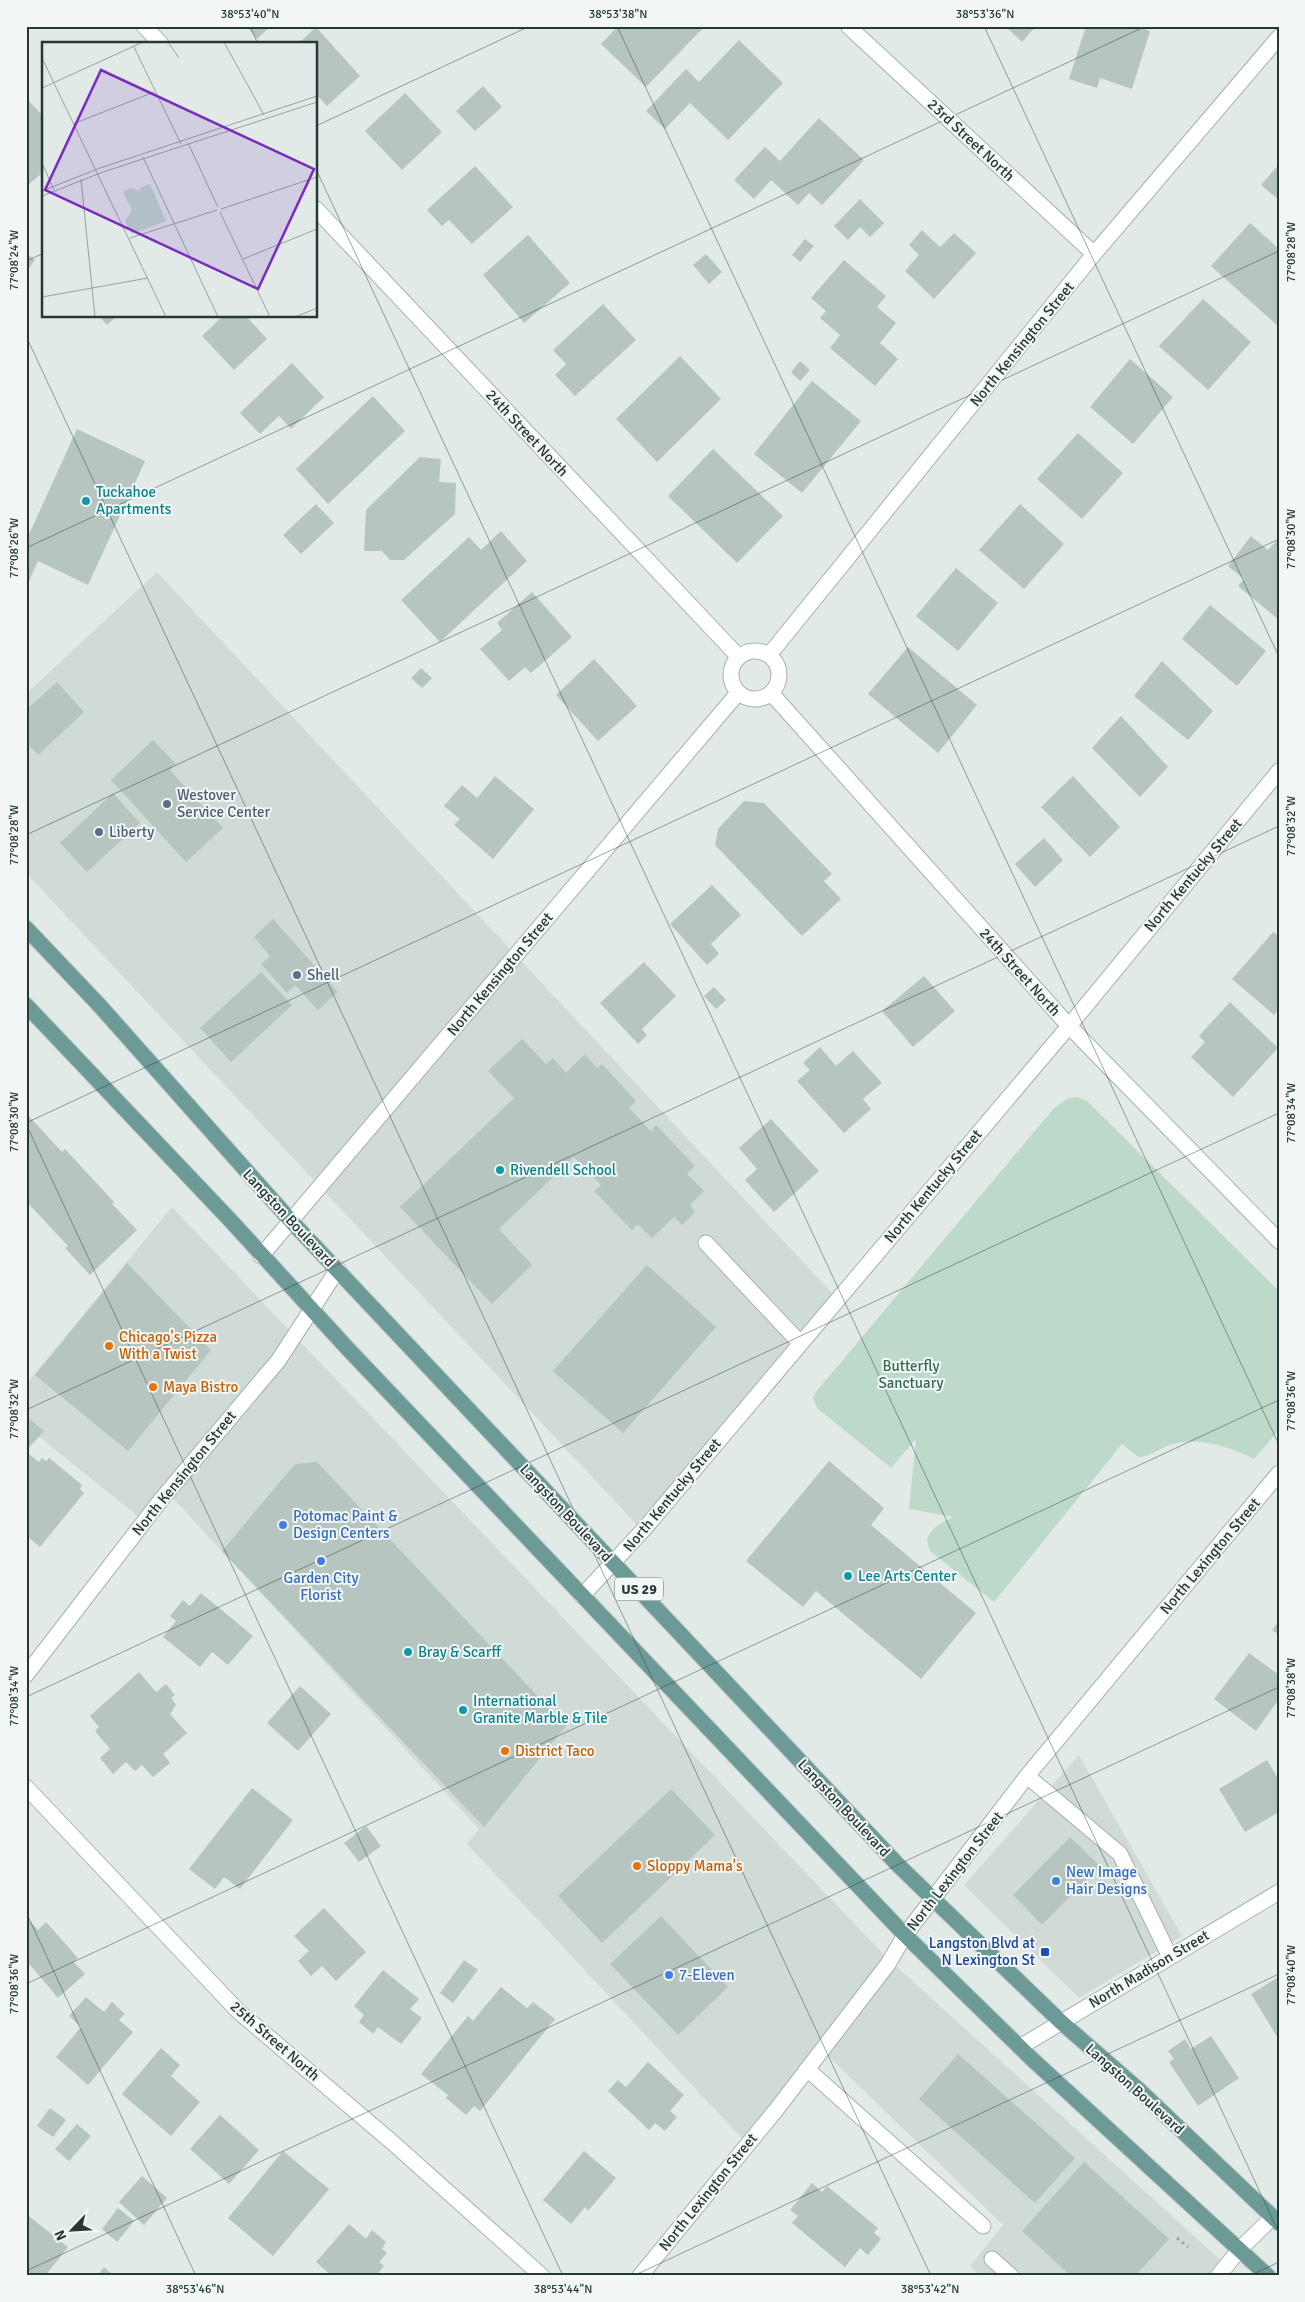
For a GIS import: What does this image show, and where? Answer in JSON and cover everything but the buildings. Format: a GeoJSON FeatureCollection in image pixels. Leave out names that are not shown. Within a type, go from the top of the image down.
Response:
{"type":"FeatureCollection","features":[{"type":"Feature","properties":{"kind":"main road","name":"Langston Boulevard"},"geometry":{"type":"LineString","coordinates":[[26,928],[100,1006],[291,1221],[933,1901],[1061,2022],[1139,2090],[1276,2220]]}},
{"type":"Feature","properties":{"kind":"main road","name":"US 29"},"geometry":{"type":"LineString","coordinates":[[26,1004],[582,1596],[905,1935],[1020,2048],[1268,2276]]}},
{"type":"Feature","properties":{"kind":"street"},"geometry":{"type":"LineString","coordinates":[[144,26],[159,42]]}},
{"type":"Feature","properties":{"kind":"street","name":"23rd Street North"},"geometry":{"type":"LineString","coordinates":[[848,26],[1094,254]]}},
{"type":"Feature","properties":{"kind":"street","name":"North Kensington Street"},"geometry":{"type":"LineString","coordinates":[[769,655],[1094,254],[1279,37]]}},
{"type":"Feature","properties":{"kind":"street","name":"24th Street North"},"geometry":{"type":"LineString","coordinates":[[318,211],[738,656]]}},
{"type":"Feature","properties":{"kind":"street"},"geometry":{"type":"LineString","coordinates":[[753,650],[769,655],[778,666],[779,674],[776,688],[771,693],[758,699],[751,699],[738,693],[733,686],[730,670],[738,656],[753,650]]}},
{"type":"Feature","properties":{"kind":"street","name":"North Kensington Street"},"geometry":{"type":"LineString","coordinates":[[261,1256],[738,693]]}},
{"type":"Feature","properties":{"kind":"street","name":"24th Street North"},"geometry":{"type":"LineString","coordinates":[[771,693],[1068,1026],[1279,1241]]}},
{"type":"Feature","properties":{"kind":"street","name":"North Kentucky Street"},"geometry":{"type":"LineString","coordinates":[[582,1596],[614,1564],[1068,1026],[1279,771]]}},
{"type":"Feature","properties":{"kind":"street"},"geometry":{"type":"LineString","coordinates":[[706,1243],[800,1343]]}},
{"type":"Feature","properties":{"kind":"street","name":"North Kensington Street"},"geometry":{"type":"LineString","coordinates":[[26,1675],[160,1501],[278,1360],[338,1270]]}},
{"type":"Feature","properties":{"kind":"street","name":"North Lexington Street"},"geometry":{"type":"LineString","coordinates":[[640,2276],[807,2069],[888,1964],[905,1935],[933,1901],[1027,1776],[1279,1473]]}},
{"type":"Feature","properties":{"kind":"street"},"geometry":{"type":"LineString","coordinates":[[1027,1776],[1120,1854],[1170,1957]]}},
{"type":"Feature","properties":{"kind":"street","name":"25th Street North"},"geometry":{"type":"LineString","coordinates":[[26,1787],[238,2011],[393,2143],[542,2276]]}},
{"type":"Feature","properties":{"kind":"street","name":"North Madison Street"},"geometry":{"type":"LineString","coordinates":[[1020,2048],[1279,1892]]}},
{"type":"Feature","properties":{"kind":"street"},"geometry":{"type":"LineString","coordinates":[[807,2069],[983,2226]]}},
{"type":"Feature","properties":{"kind":"street"},"geometry":{"type":"LineString","coordinates":[[1218,2276],[1240,2250],[1276,2220]]}},
{"type":"Feature","properties":{"kind":"street"},"geometry":{"type":"LineString","coordinates":[[992,2259],[1011,2276]]}},
{"type":"Feature","properties":{"kind":"path"},"geometry":{"type":"LineString","coordinates":[[1177,2238],[1188,2247]]}},
{"type":"Feature","properties":{"kind":"shaded area"},"geometry":{"type":"Polygon","coordinates":[[[157,572],[833,1294],[639,1527],[26,873],[26,694],[157,572]]]}},
{"type":"Feature","properties":{"kind":"shaded area"},"geometry":{"type":"Polygon","coordinates":[[[172,1207],[887,1958],[1226,2265],[1216,2276],[980,2276],[970,2266],[1003,2225],[827,2055],[750,2147],[467,1844],[479,1829],[170,1495],[146,1523],[26,1426],[26,1384],[172,1207]]]}},
{"type":"Feature","properties":{"kind":"shaded area"},"geometry":{"type":"Polygon","coordinates":[[[1079,1755],[1182,1936],[1079,1998],[964,1885],[1079,1755]]]}},
{"type":"Feature","properties":{"kind":"green space","name":"Butterfly Sanctuary"},"geometry":{"type":"Polygon","coordinates":[[[1077,1097],[1087,1101],[1279,1291],[1279,1430],[1254,1459],[1223,1446],[1202,1442],[1181,1442],[1141,1457],[1122,1444],[994,1602],[930,1551],[927,1540],[929,1535],[938,1526],[953,1517],[909,1509],[916,1439],[891,1468],[817,1408],[813,1398],[816,1392],[1055,1107],[1069,1098],[1077,1097]]]}},
{"type":"Feature","properties":{"kind":"place","name":"Tuckahoe Apartments"},"geometry":{"type":"Point","coordinates":[86,501]}},
{"type":"Feature","properties":{"kind":"place","name":"Westover Service Center"},"geometry":{"type":"Point","coordinates":[167,804]}},
{"type":"Feature","properties":{"kind":"place","name":"Liberty"},"geometry":{"type":"Point","coordinates":[99,832]}},
{"type":"Feature","properties":{"kind":"place","name":"Shell"},"geometry":{"type":"Point","coordinates":[297,975]}},
{"type":"Feature","properties":{"kind":"place","name":"Rivendell School"},"geometry":{"type":"Point","coordinates":[500,1170]}},
{"type":"Feature","properties":{"kind":"place","name":"Chicago's Pizza With a Twist"},"geometry":{"type":"Point","coordinates":[109,1346]}},
{"type":"Feature","properties":{"kind":"place","name":"Maya Bistro"},"geometry":{"type":"Point","coordinates":[153,1387]}},
{"type":"Feature","properties":{"kind":"place","name":"Potomac Paint & Design Centers"},"geometry":{"type":"Point","coordinates":[283,1525]}},
{"type":"Feature","properties":{"kind":"place","name":"Garden City Florist"},"geometry":{"type":"Point","coordinates":[321,1561]}},
{"type":"Feature","properties":{"kind":"place","name":"Lee Arts Center"},"geometry":{"type":"Point","coordinates":[848,1576]}},
{"type":"Feature","properties":{"kind":"place","name":"Bray & Scarff"},"geometry":{"type":"Point","coordinates":[408,1652]}},
{"type":"Feature","properties":{"kind":"place","name":"International Granite Marble & Tile"},"geometry":{"type":"Point","coordinates":[463,1710]}},
{"type":"Feature","properties":{"kind":"place","name":"District Taco"},"geometry":{"type":"Point","coordinates":[505,1751]}},
{"type":"Feature","properties":{"kind":"place","name":"Sloppy Mama's"},"geometry":{"type":"Point","coordinates":[637,1866]}},
{"type":"Feature","properties":{"kind":"place","name":"New Image Hair Designs"},"geometry":{"type":"Point","coordinates":[1056,1881]}},
{"type":"Feature","properties":{"kind":"place","name":"Langston Blvd at N Lexington St"},"geometry":{"type":"Point","coordinates":[1045,1952]}},
{"type":"Feature","properties":{"kind":"place","name":"7-Eleven"},"geometry":{"type":"Point","coordinates":[669,1975]}}]}
